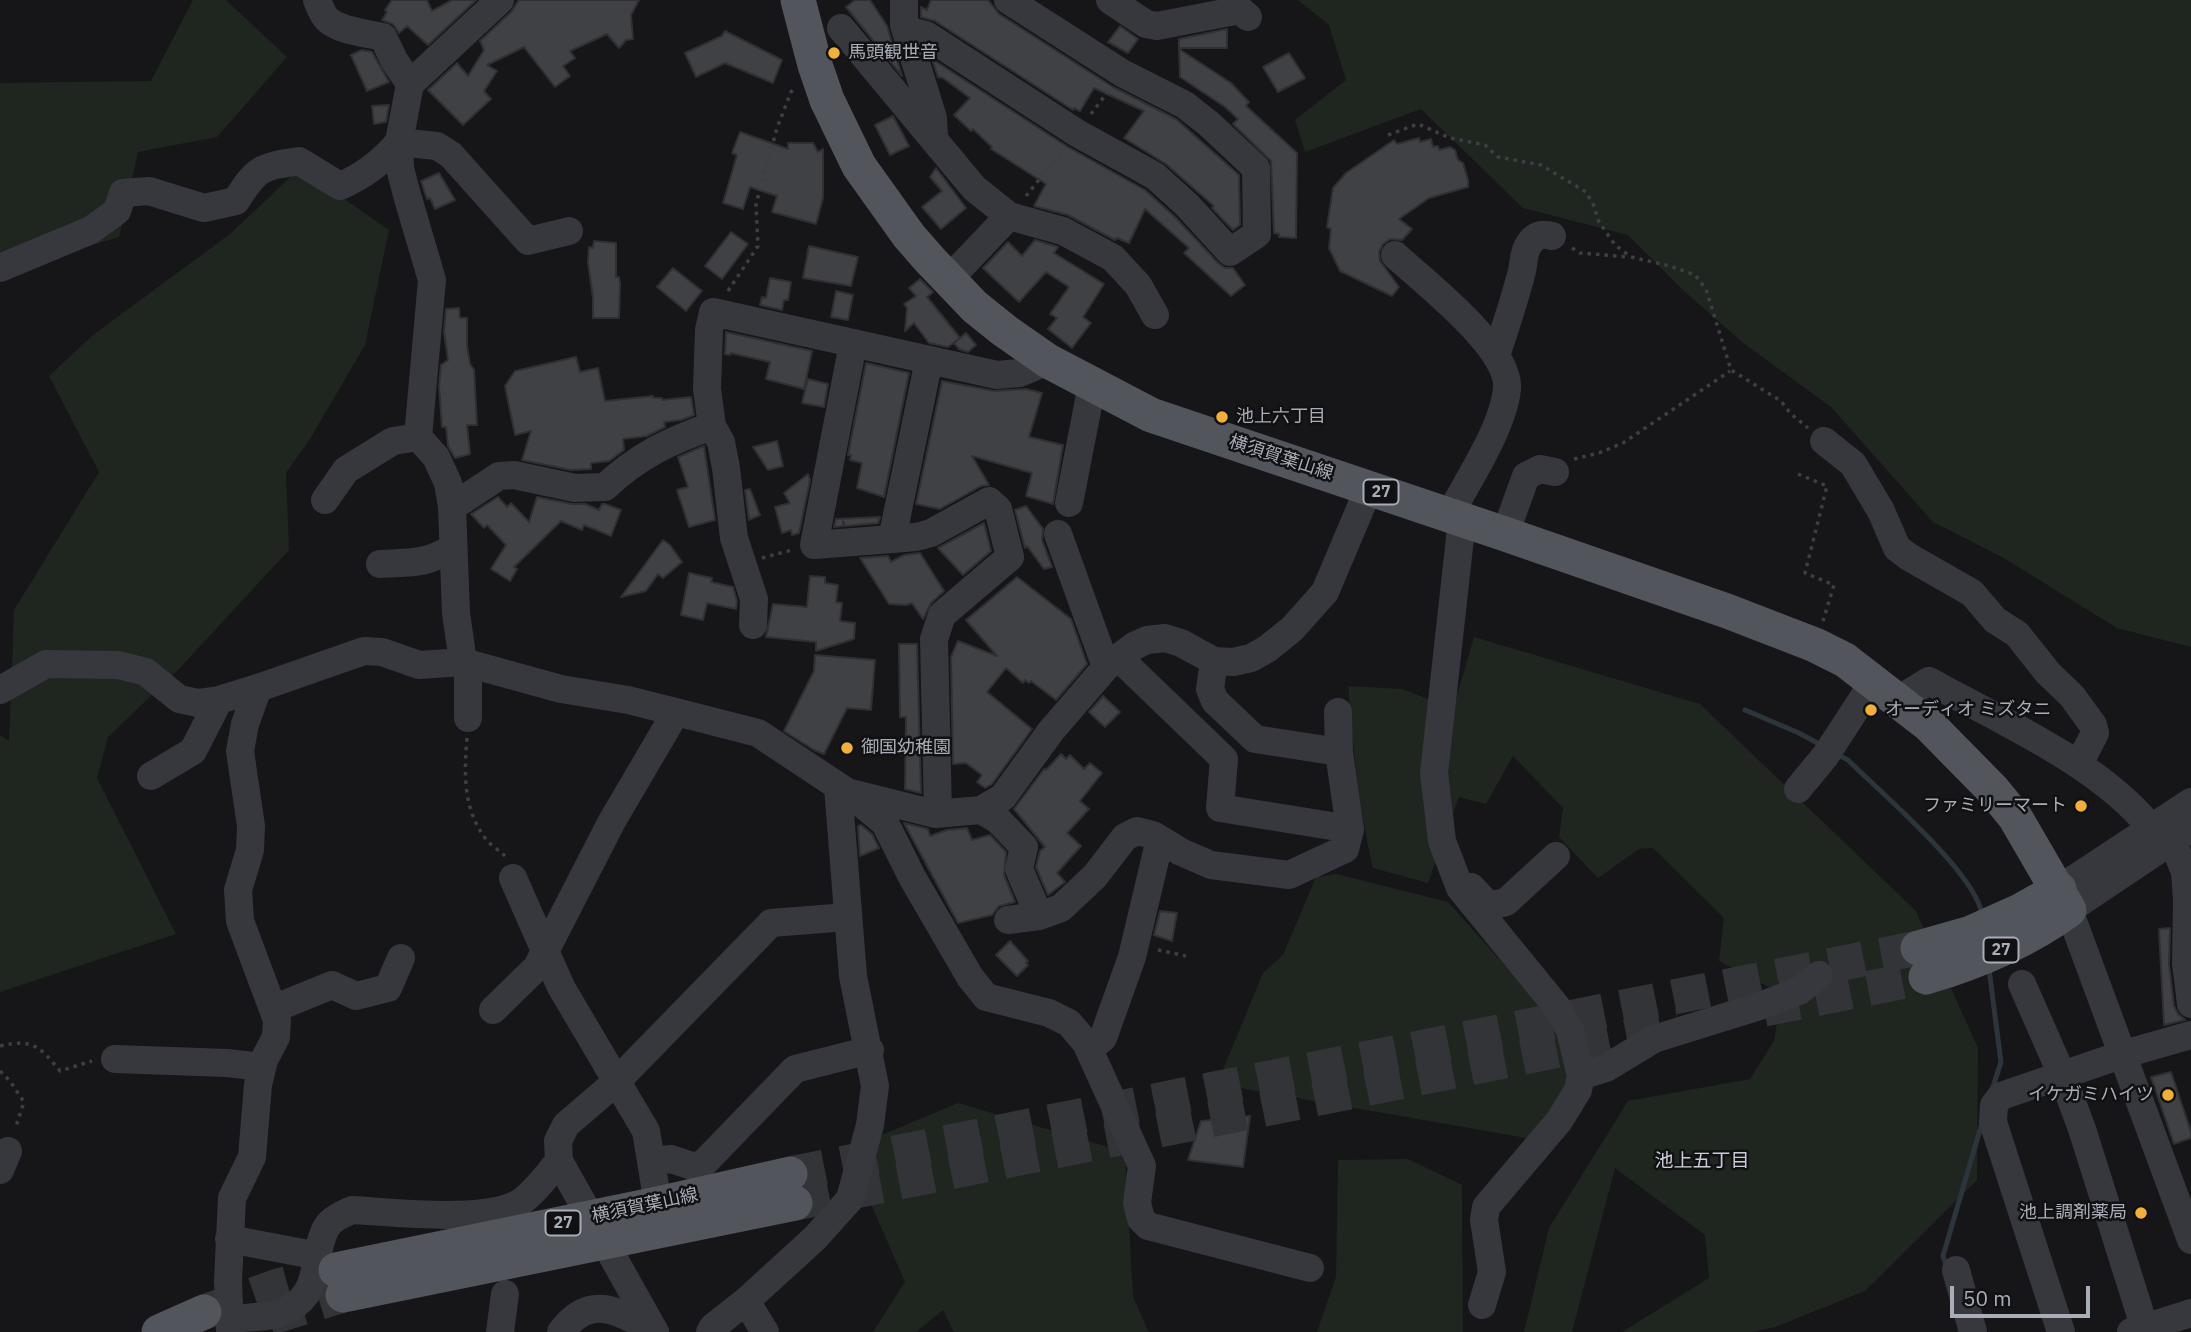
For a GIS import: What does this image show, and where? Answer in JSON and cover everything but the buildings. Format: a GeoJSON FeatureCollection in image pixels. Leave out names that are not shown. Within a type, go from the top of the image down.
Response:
{"type":"FeatureCollection","features":[{"type":"Feature","properties":{"kind":"main road","name":"横須賀葉山線"},"geometry":{"type":"LineString","coordinates":[[798,0],[827,100],[859,166],[909,236],[975,307],[1048,361],[1151,415],[1714,607],[1815,645],[1845,660],[1929,726],[1993,790],[2015,817],[2064,900]]}},
{"type":"Feature","properties":{"kind":"main road","name":"27"},"geometry":{"type":"LineString","coordinates":[[1922,963],[1971,933],[2020,911],[2064,900]]}},
{"type":"Feature","properties":{"kind":"main road","name":"横須賀葉山線"},"geometry":{"type":"LineString","coordinates":[[333,1274],[598,1230],[793,1188],[658,1204],[598,1230]]}},
{"type":"Feature","properties":{"kind":"main road"},"geometry":{"type":"LineString","coordinates":[[159,1332],[222,1321]]}},
{"type":"Feature","properties":{"kind":"street"},"geometry":{"type":"LineString","coordinates":[[317,0],[328,21],[383,37],[410,84]]}},
{"type":"Feature","properties":{"kind":"street"},"geometry":{"type":"LineString","coordinates":[[904,0],[906,30],[933,118],[934,138]]}},
{"type":"Feature","properties":{"kind":"street"},"geometry":{"type":"LineString","coordinates":[[906,30],[926,35],[1077,133],[1154,176],[1187,205],[1230,252],[1257,234],[1256,168],[1185,105],[1122,73],[1008,0]]}},
{"type":"Feature","properties":{"kind":"street"},"geometry":{"type":"LineString","coordinates":[[1110,0],[1146,23],[1157,26],[1240,10],[1248,17]]}},
{"type":"Feature","properties":{"kind":"street"},"geometry":{"type":"LineString","coordinates":[[468,718],[466,663],[456,612],[449,483],[436,457],[418,437],[432,280],[400,168],[399,142],[410,84],[498,1]]}},
{"type":"Feature","properties":{"kind":"street"},"geometry":{"type":"LineString","coordinates":[[841,28],[974,188],[1009,216],[1070,234],[1113,258],[1138,285],[1155,315]]}},
{"type":"Feature","properties":{"kind":"street"},"geometry":{"type":"LineString","coordinates":[[399,142],[437,146],[451,155],[528,241],[569,231]]}},
{"type":"Feature","properties":{"kind":"street"},"geometry":{"type":"LineString","coordinates":[[0,268],[91,230],[117,212],[123,193],[149,191],[204,208],[236,201],[251,177],[269,166],[299,161],[340,186],[362,177],[399,142]]}},
{"type":"Feature","properties":{"kind":"street"},"geometry":{"type":"LineString","coordinates":[[949,279],[1009,216]]}},
{"type":"Feature","properties":{"kind":"street"},"geometry":{"type":"LineString","coordinates":[[1496,356],[1522,270],[1524,253],[1536,237],[1544,234],[1552,236]]}},
{"type":"Feature","properties":{"kind":"street"},"geometry":{"type":"LineString","coordinates":[[1395,255],[1486,339],[1503,366],[1507,387],[1498,423],[1455,518],[1434,773],[1442,841],[1460,888],[1557,1007],[1570,1030],[1581,1076],[1578,1090],[1559,1121],[1486,1207],[1484,1220],[1492,1272],[1482,1305]]}},
{"type":"Feature","properties":{"kind":"street"},"geometry":{"type":"LineString","coordinates":[[753,625],[754,599],[734,538],[720,442],[712,426],[707,390],[709,330],[713,312],[996,375],[1020,373],[1048,361]]}},
{"type":"Feature","properties":{"kind":"street"},"geometry":{"type":"LineString","coordinates":[[853,344],[814,545],[916,537],[930,533],[989,501],[998,509],[1010,557],[942,615],[934,639],[938,813]]}},
{"type":"Feature","properties":{"kind":"street"},"geometry":{"type":"LineString","coordinates":[[892,539],[929,360]]}},
{"type":"Feature","properties":{"kind":"street"},"geometry":{"type":"LineString","coordinates":[[1069,503],[1092,385]]}},
{"type":"Feature","properties":{"kind":"street"},"geometry":{"type":"LineString","coordinates":[[452,507],[499,476],[514,475],[575,488],[605,487],[628,465],[677,438],[712,426]]}},
{"type":"Feature","properties":{"kind":"street"},"geometry":{"type":"LineString","coordinates":[[325,500],[346,470],[393,441],[418,437]]}},
{"type":"Feature","properties":{"kind":"street"},"geometry":{"type":"LineString","coordinates":[[1824,441],[1853,464],[1860,474],[1881,511],[1897,548],[1972,593],[1995,620],[2017,634],[2048,673],[2072,696],[2093,725],[2095,733],[2079,765]]}},
{"type":"Feature","properties":{"kind":"street"},"geometry":{"type":"LineString","coordinates":[[1505,534],[1526,476],[1540,469],[1555,472]]}},
{"type":"Feature","properties":{"kind":"street"},"geometry":{"type":"LineString","coordinates":[[843,789],[938,813],[981,810],[1003,797],[1051,731],[1112,662],[1147,640],[1165,638],[1181,643],[1214,661],[1233,662],[1251,658],[1267,649],[1307,615],[1325,592],[1369,488]]}},
{"type":"Feature","properties":{"kind":"street"},"geometry":{"type":"LineString","coordinates":[[1058,534],[1112,662],[1224,759],[1220,807],[1350,829]]}},
{"type":"Feature","properties":{"kind":"street"},"geometry":{"type":"LineString","coordinates":[[380,564],[424,562],[435,559],[452,548]]}},
{"type":"Feature","properties":{"kind":"street"},"geometry":{"type":"LineString","coordinates":[[0,690],[47,664],[118,665],[146,673],[179,699],[198,703],[219,700],[258,688],[364,651],[382,652],[419,665],[466,663],[561,689],[628,700],[758,733],[843,789],[885,823],[912,877],[964,966],[986,997],[1049,1013],[1069,1023],[1089,1049],[1142,1166],[1137,1202],[1141,1219],[1148,1226],[1310,1268]]}},
{"type":"Feature","properties":{"kind":"street"},"geometry":{"type":"LineString","coordinates":[[1214,661],[1210,689],[1215,701],[1255,739],[1339,752]]}},
{"type":"Feature","properties":{"kind":"street"},"geometry":{"type":"LineString","coordinates":[[1798,789],[1886,690],[1929,681],[2079,765],[2137,811],[2171,832],[2185,872],[2188,900],[2186,963],[2191,1004]]}},
{"type":"Feature","properties":{"kind":"street"},"geometry":{"type":"LineString","coordinates":[[258,688],[245,724],[240,751],[251,827],[250,850],[237,890],[240,921],[277,1020],[276,1037],[262,1067],[258,1085],[252,1157],[232,1198],[228,1281],[222,1321],[287,1311],[304,1298],[313,1282],[333,1274]]}},
{"type":"Feature","properties":{"kind":"street"},"geometry":{"type":"LineString","coordinates":[[151,776],[193,751],[219,700]]}},
{"type":"Feature","properties":{"kind":"street"},"geometry":{"type":"LineString","coordinates":[[493,1010],[537,967],[612,821],[676,712]]}},
{"type":"Feature","properties":{"kind":"street"},"geometry":{"type":"LineString","coordinates":[[1008,920],[1039,916],[1061,908],[1095,876],[1125,837],[1137,831],[1160,839],[1210,865],[1289,875],[1345,849],[1350,829],[1339,752],[1338,712]]}},
{"type":"Feature","properties":{"kind":"street"},"geometry":{"type":"LineString","coordinates":[[710,1332],[815,1238],[850,1199],[870,1125],[876,1086],[853,976],[847,917],[843,789]]}},
{"type":"Feature","properties":{"kind":"street"},"geometry":{"type":"LineString","coordinates":[[2191,802],[2171,832],[2064,900],[2191,1240]]}},
{"type":"Feature","properties":{"kind":"street"},"geometry":{"type":"LineString","coordinates":[[981,810],[998,820],[1024,847],[1019,869],[1039,916]]}},
{"type":"Feature","properties":{"kind":"street"},"geometry":{"type":"LineString","coordinates":[[1089,1049],[1103,1038],[1135,945],[1160,839]]}},
{"type":"Feature","properties":{"kind":"street"},"geometry":{"type":"LineString","coordinates":[[1460,888],[1468,884],[1489,906],[1506,902],[1556,856]]}},
{"type":"Feature","properties":{"kind":"street"},"geometry":{"type":"LineString","coordinates":[[513,878],[561,987],[646,1131],[658,1204]]}},
{"type":"Feature","properties":{"kind":"street"},"geometry":{"type":"LineString","coordinates":[[654,1331],[559,1161],[558,1141],[566,1125],[616,1082],[771,923],[847,917]]}},
{"type":"Feature","properties":{"kind":"street"},"geometry":{"type":"LineString","coordinates":[[273,1009],[332,985],[356,996],[388,988],[401,958]]}},
{"type":"Feature","properties":{"kind":"street"},"geometry":{"type":"LineString","coordinates":[[1581,1076],[1606,1068],[1654,1039],[1760,1006],[1799,990],[1819,975]]}},
{"type":"Feature","properties":{"kind":"street"},"geometry":{"type":"LineString","coordinates":[[2022,984],[2062,1075],[2082,1129],[2140,1331],[2191,1312]]}},
{"type":"Feature","properties":{"kind":"street"},"geometry":{"type":"LineString","coordinates":[[2061,1332],[1992,1113],[2001,1096],[2121,1055],[2191,1035]]}},
{"type":"Feature","properties":{"kind":"street"},"geometry":{"type":"LineString","coordinates":[[652,1161],[671,1159],[695,1167],[705,1162],[795,1069],[870,1050]]}},
{"type":"Feature","properties":{"kind":"street"},"geometry":{"type":"LineString","coordinates":[[115,1059],[228,1063],[262,1067]]}},
{"type":"Feature","properties":{"kind":"street"},"geometry":{"type":"LineString","coordinates":[[333,1274],[326,1227],[352,1210],[474,1215],[499,1210],[522,1202],[559,1161]]}},
{"type":"Feature","properties":{"kind":"street"},"geometry":{"type":"LineString","coordinates":[[229,1239],[333,1274]]}},
{"type":"Feature","properties":{"kind":"street"},"geometry":{"type":"LineString","coordinates":[[1956,1270],[1973,1332]]}},
{"type":"Feature","properties":{"kind":"street"},"geometry":{"type":"LineString","coordinates":[[500,1332],[505,1294]]}},
{"type":"Feature","properties":{"kind":"street"},"geometry":{"type":"LineString","coordinates":[[746,1301],[765,1332]]}},
{"type":"Feature","properties":{"kind":"street"},"geometry":{"type":"LineString","coordinates":[[561,1332],[572,1318],[592,1310],[611,1308],[654,1331]]}},
{"type":"Feature","properties":{"kind":"path"},"geometry":{"type":"LineString","coordinates":[[713,312],[758,246],[756,204],[777,128],[791,92],[815,65]]}},
{"type":"Feature","properties":{"kind":"path"},"geometry":{"type":"LineString","coordinates":[[1388,135],[1418,124],[1450,138],[1485,145],[1498,157],[1541,164],[1586,192],[1599,222],[1615,245],[1631,257]]}},
{"type":"Feature","properties":{"kind":"path"},"geometry":{"type":"LineString","coordinates":[[1552,236],[1580,253],[1631,257],[1695,275],[1706,289],[1731,370],[1781,401],[1790,413],[1824,441]]}},
{"type":"Feature","properties":{"kind":"path"},"geometry":{"type":"LineString","coordinates":[[1555,472],[1577,457],[1600,453],[1623,443],[1731,370]]}},
{"type":"Feature","properties":{"kind":"path"},"geometry":{"type":"LineString","coordinates":[[1798,474],[1827,486],[1805,573],[1834,584],[1815,645]]}},
{"type":"Feature","properties":{"kind":"path"},"geometry":{"type":"LineString","coordinates":[[744,566],[766,556],[814,545]]}},
{"type":"Feature","properties":{"kind":"path"},"geometry":{"type":"LineString","coordinates":[[468,718],[464,771],[470,813],[486,841],[504,855],[513,878]]}},
{"type":"Feature","properties":{"kind":"path"},"geometry":{"type":"LineString","coordinates":[[1135,945],[1186,956]]}},
{"type":"Feature","properties":{"kind":"path"},"geometry":{"type":"LineString","coordinates":[[0,1045],[18,1042],[42,1048],[60,1071],[102,1058],[115,1059]]}},
{"type":"Feature","properties":{"kind":"path"},"geometry":{"type":"LineString","coordinates":[[0,1071],[24,1102],[4,1160]]}},
{"type":"Feature","properties":{"kind":"shaded area"},"geometry":{"type":"Polygon","coordinates":[[[193,0],[226,0],[287,57],[217,137],[138,152],[119,237],[0,273],[0,83],[151,81],[193,0]]]}},
{"type":"Feature","properties":{"kind":"shaded area"},"geometry":{"type":"Polygon","coordinates":[[[1298,0],[2191,0],[2191,647],[2117,628],[2002,557],[1933,522],[1831,407],[1742,342],[1684,291],[1628,235],[1523,208],[1421,109],[1305,152],[1295,120],[1346,80],[1329,25],[1298,0]]]}},
{"type":"Feature","properties":{"kind":"shaded area"},"geometry":{"type":"Polygon","coordinates":[[[300,168],[389,230],[365,345],[310,439],[286,473],[289,550],[178,670],[108,737],[97,778],[176,934],[0,992],[0,735],[9,741],[14,610],[99,472],[49,376],[93,335],[230,234],[300,168]]]}},
{"type":"Feature","properties":{"kind":"shaded area"},"geometry":{"type":"Polygon","coordinates":[[[1474,637],[1700,704],[1916,911],[1978,1048],[1977,1180],[1865,1291],[1775,1327],[1753,1332],[1622,1332],[1709,1278],[1705,1235],[1615,1168],[1572,1332],[1524,1332],[1549,1228],[1628,1101],[1750,1079],[1774,1041],[1782,994],[1719,961],[1724,918],[1653,848],[1639,849],[1598,878],[1559,837],[1563,808],[1513,756],[1486,804],[1459,797],[1428,883],[1373,868],[1357,777],[1348,686],[1403,689],[1453,709],[1474,637]]]}},
{"type":"Feature","properties":{"kind":"shaded area"},"geometry":{"type":"Polygon","coordinates":[[[1337,874],[1448,902],[1563,1030],[1571,1091],[1538,1140],[1217,1084],[1263,973],[1283,955],[1316,877],[1337,874]]]}},
{"type":"Feature","properties":{"kind":"shaded area"},"geometry":{"type":"Polygon","coordinates":[[[958,1103],[1125,1152],[1133,1297],[1149,1332],[954,1332],[943,1310],[916,1332],[873,1332],[905,1282],[871,1204],[879,1136],[958,1103]]]}},
{"type":"Feature","properties":{"kind":"shaded area"},"geometry":{"type":"Polygon","coordinates":[[[1408,1159],[1462,1185],[1463,1332],[1317,1332],[1336,1277],[1338,1160],[1408,1159]]]}},
{"type":"Feature","properties":{"kind":"waterway"},"geometry":{"type":"LineString","coordinates":[[1745,710],[1821,745]]}},
{"type":"Feature","properties":{"kind":"waterway"},"geometry":{"type":"LineString","coordinates":[[1836,754],[1848,760],[1946,856],[1976,898],[1982,915]]}},
{"type":"Feature","properties":{"kind":"waterway"},"geometry":{"type":"LineString","coordinates":[[1989,969],[2001,1062],[1992,1090]]}},
{"type":"Feature","properties":{"kind":"waterway"},"geometry":{"type":"LineString","coordinates":[[1947,1268],[1943,1256],[1982,1123]]}},
{"type":"Feature","properties":{"kind":"tunnel"},"geometry":{"type":"LineString","coordinates":[[790,1174],[1918,948]]}},
{"type":"Feature","properties":{"kind":"tunnel"},"geometry":{"type":"LineString","coordinates":[[1764,1009],[1926,977]]}},
{"type":"Feature","properties":{"kind":"tunnel"},"geometry":{"type":"LineString","coordinates":[[795,1203],[1679,1026]]}},
{"type":"Feature","properties":{"kind":"tunnel"},"geometry":{"type":"LineString","coordinates":[[204,1312],[278,1286],[336,1270]]}},
{"type":"Feature","properties":{"kind":"tunnel"},"geometry":{"type":"LineString","coordinates":[[269,1318],[343,1295]]}},
{"type":"Feature","properties":{"kind":"place","name":"馬頭観世音"},"geometry":{"type":"Point","coordinates":[834,53]}},
{"type":"Feature","properties":{"kind":"place","name":"池上六丁目"},"geometry":{"type":"Point","coordinates":[1222,417]}},
{"type":"Feature","properties":{"kind":"place","name":"オーディオ ミズタニ"},"geometry":{"type":"Point","coordinates":[1871,710]}},
{"type":"Feature","properties":{"kind":"place","name":"御国幼稚園"},"geometry":{"type":"Point","coordinates":[847,748]}},
{"type":"Feature","properties":{"kind":"place","name":"ファミリーマート"},"geometry":{"type":"Point","coordinates":[2081,806]}},
{"type":"Feature","properties":{"kind":"place","name":"イケガミハイツ"},"geometry":{"type":"Point","coordinates":[2168,1095]}},
{"type":"Feature","properties":{"kind":"place","name":"池上調剤薬局"},"geometry":{"type":"Point","coordinates":[2141,1213]}},
{"type":"Feature","properties":{"kind":"district","name":"池上五丁目"},"geometry":{"type":"Point","coordinates":[1702,1162]}}]}
